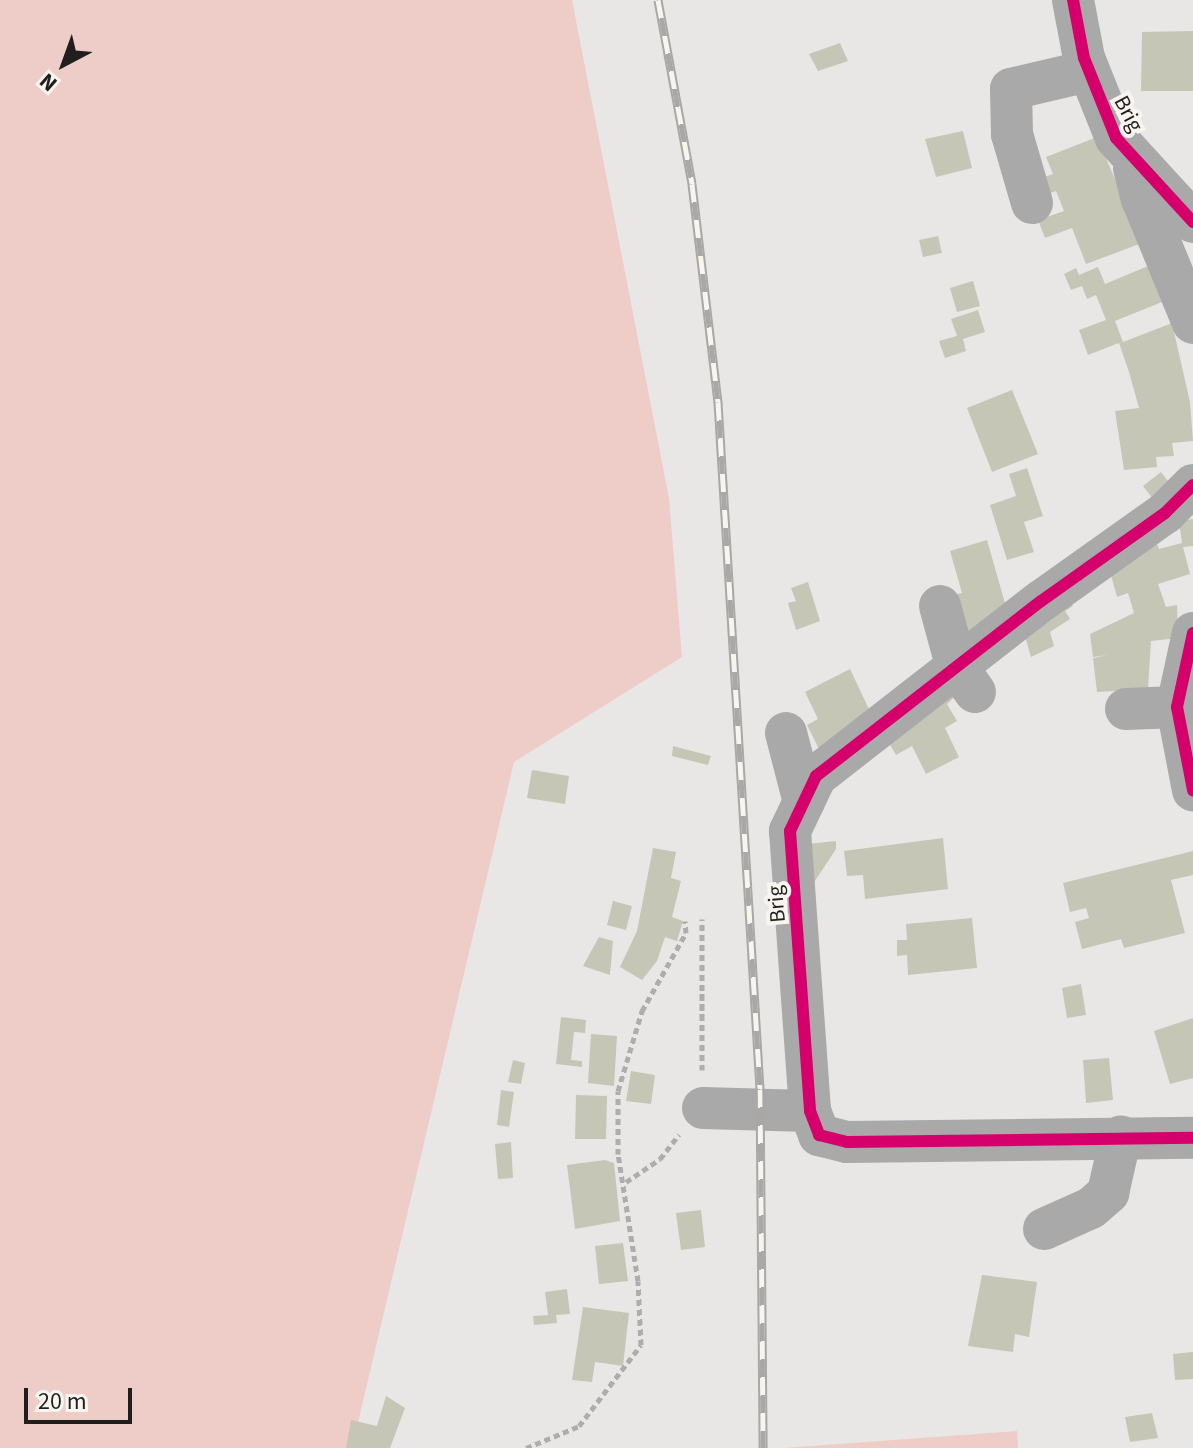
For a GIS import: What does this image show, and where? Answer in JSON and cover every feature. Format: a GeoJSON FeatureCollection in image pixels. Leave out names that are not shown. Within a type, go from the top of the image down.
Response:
{"type":"FeatureCollection","features":[{"type":"Feature","properties":{"kind":"street","name":"Brig"},"geometry":{"type":"LineString","coordinates":[[1073,0],[1088,71],[1102,111],[1133,161],[1193,222]]}},
{"type":"Feature","properties":{"kind":"street"},"geometry":{"type":"LineString","coordinates":[[1032,203],[1012,134],[1011,89],[1088,71]]}},
{"type":"Feature","properties":{"kind":"street","name":"Brig"},"geometry":{"type":"LineString","coordinates":[[1133,161],[1142,199],[1193,323]]}},
{"type":"Feature","properties":{"kind":"street","name":"Brig"},"geometry":{"type":"LineString","coordinates":[[810,1111],[790,831],[816,776],[965,679],[1165,513],[1193,485]]}},
{"type":"Feature","properties":{"kind":"street"},"geometry":{"type":"LineString","coordinates":[[940,606],[965,679]]}},
{"type":"Feature","properties":{"kind":"street"},"geometry":{"type":"LineString","coordinates":[[1193,633],[1177,707],[1193,790]]}},
{"type":"Feature","properties":{"kind":"street"},"geometry":{"type":"LineString","coordinates":[[1126,709],[1177,707]]}},
{"type":"Feature","properties":{"kind":"street"},"geometry":{"type":"LineString","coordinates":[[786,733],[804,802]]}},
{"type":"Feature","properties":{"kind":"street"},"geometry":{"type":"LineString","coordinates":[[692,1120],[810,1111],[819,1135],[847,1142],[1121,1136],[1193,1138]]}},
{"type":"Feature","properties":{"kind":"street"},"geometry":{"type":"LineString","coordinates":[[1044,1229],[1091,1208],[1108,1193],[1121,1136]]}},
{"type":"Feature","properties":{"kind":"path"},"geometry":{"type":"LineString","coordinates":[[626,1182],[660,1159],[692,1120],[702,919]]}},
{"type":"Feature","properties":{"kind":"path"},"geometry":{"type":"LineString","coordinates":[[526,1448],[579,1426],[641,1345],[626,1182],[618,1154],[618,1091],[638,1022],[686,933],[685,921]]}},
{"type":"Feature","properties":{"kind":"shaded area"},"geometry":{"type":"Polygon","coordinates":[[[0,0],[572,0],[669,498],[682,657],[514,762],[352,1448],[0,1448],[0,0]]]}},
{"type":"Feature","properties":{"kind":"shaded area"},"geometry":{"type":"Polygon","coordinates":[[[1017,1431],[1018,1448],[783,1448],[1017,1431]]]}},
{"type":"Feature","properties":{"kind":"building"},"geometry":{"type":"Polygon","coordinates":[[[1193,31],[1193,91],[1141,91],[1142,32],[1193,31]]]}},
{"type":"Feature","properties":{"kind":"building"},"geometry":{"type":"Polygon","coordinates":[[[840,43],[848,61],[818,71],[809,54],[840,43]]]}},
{"type":"Feature","properties":{"kind":"building"},"geometry":{"type":"Polygon","coordinates":[[[963,131],[972,168],[936,177],[925,139],[963,131]]]}},
{"type":"Feature","properties":{"kind":"building"},"geometry":{"type":"Polygon","coordinates":[[[1097,137],[1142,243],[1086,264],[1072,228],[1045,238],[1038,220],[1064,211],[1056,191],[1045,195],[1039,179],[1053,174],[1046,157],[1097,137]]]}},
{"type":"Feature","properties":{"kind":"building"},"geometry":{"type":"Polygon","coordinates":[[[938,236],[942,253],[923,257],[919,240],[938,236]]]}},
{"type":"Feature","properties":{"kind":"building"},"geometry":{"type":"Polygon","coordinates":[[[1148,266],[1162,302],[1115,321],[1123,342],[1172,323],[1190,402],[1193,441],[1172,443],[1174,456],[1156,457],[1157,467],[1124,470],[1115,411],[1139,408],[1129,372],[1119,343],[1088,355],[1079,330],[1106,320],[1096,295],[1087,299],[1082,286],[1071,290],[1064,274],[1076,268],[1079,275],[1098,267],[1105,284],[1148,266]]]}},
{"type":"Feature","properties":{"kind":"building"},"geometry":{"type":"Polygon","coordinates":[[[973,281],[980,306],[957,312],[950,288],[973,281]]]}},
{"type":"Feature","properties":{"kind":"building"},"geometry":{"type":"Polygon","coordinates":[[[978,310],[985,332],[963,339],[966,351],[945,358],[939,341],[957,336],[951,319],[978,310]]]}},
{"type":"Feature","properties":{"kind":"building"},"geometry":{"type":"Polygon","coordinates":[[[1012,390],[1038,454],[992,472],[967,408],[1012,390]]]}},
{"type":"Feature","properties":{"kind":"building"},"geometry":{"type":"Polygon","coordinates":[[[1027,468],[1043,516],[1024,522],[1034,552],[1007,560],[990,505],[1016,496],[1009,474],[1027,468]]]}},
{"type":"Feature","properties":{"kind":"building"},"geometry":{"type":"Polygon","coordinates":[[[1161,472],[1174,489],[1156,503],[1143,486],[1161,472]]]}},
{"type":"Feature","properties":{"kind":"building"},"geometry":{"type":"Polygon","coordinates":[[[1193,519],[1193,546],[1183,547],[1190,574],[1158,584],[1166,607],[1177,605],[1178,638],[1151,641],[1148,689],[1097,692],[1093,658],[1108,655],[1093,657],[1090,634],[1134,613],[1128,593],[1117,597],[1107,561],[1152,531],[1159,549],[1182,543],[1179,521],[1193,519]]]}},
{"type":"Feature","properties":{"kind":"building"},"geometry":{"type":"Polygon","coordinates":[[[987,540],[1009,617],[966,640],[953,595],[962,593],[950,551],[987,540]]]}},
{"type":"Feature","properties":{"kind":"building"},"geometry":{"type":"Polygon","coordinates":[[[808,582],[820,621],[796,630],[788,603],[796,601],[791,588],[808,582]]]}},
{"type":"Feature","properties":{"kind":"building"},"geometry":{"type":"Polygon","coordinates":[[[1065,594],[1073,606],[1065,611],[1070,619],[1050,632],[1054,646],[1031,657],[1023,629],[1065,594]]]}},
{"type":"Feature","properties":{"kind":"building"},"geometry":{"type":"Polygon","coordinates":[[[850,669],[875,722],[821,753],[807,725],[818,719],[805,692],[850,669]]]}},
{"type":"Feature","properties":{"kind":"building"},"geometry":{"type":"Polygon","coordinates":[[[963,689],[947,704],[957,721],[945,728],[959,757],[926,774],[912,746],[896,755],[882,731],[963,689]]]}},
{"type":"Feature","properties":{"kind":"building"},"geometry":{"type":"Polygon","coordinates":[[[673,746],[711,756],[708,765],[672,756],[673,746]]]}},
{"type":"Feature","properties":{"kind":"building"},"geometry":{"type":"Polygon","coordinates":[[[532,770],[569,776],[565,804],[527,798],[532,770]]]}},
{"type":"Feature","properties":{"kind":"building"},"geometry":{"type":"Polygon","coordinates":[[[943,838],[948,889],[865,899],[863,875],[847,876],[844,851],[943,838]]]}},
{"type":"Feature","properties":{"kind":"building"},"geometry":{"type":"Polygon","coordinates":[[[836,841],[836,849],[811,887],[807,844],[836,841]]]}},
{"type":"Feature","properties":{"kind":"building"},"geometry":{"type":"Polygon","coordinates":[[[653,848],[676,852],[671,878],[681,881],[672,917],[683,921],[677,941],[665,937],[657,961],[642,980],[620,967],[637,931],[653,848]]]}},
{"type":"Feature","properties":{"kind":"building"},"geometry":{"type":"Polygon","coordinates":[[[1193,851],[1193,875],[1171,880],[1185,933],[1124,948],[1121,939],[1082,949],[1075,922],[1089,918],[1086,908],[1070,912],[1063,883],[1193,851]]]}},
{"type":"Feature","properties":{"kind":"building"},"geometry":{"type":"Polygon","coordinates":[[[613,901],[632,906],[626,930],[607,925],[613,901]]]}},
{"type":"Feature","properties":{"kind":"building"},"geometry":{"type":"Polygon","coordinates":[[[972,918],[977,968],[908,975],[907,955],[897,956],[897,940],[907,940],[906,924],[972,918]]]}},
{"type":"Feature","properties":{"kind":"building"},"geometry":{"type":"Polygon","coordinates":[[[599,937],[613,941],[610,975],[583,966],[599,937]]]}},
{"type":"Feature","properties":{"kind":"building"},"geometry":{"type":"Polygon","coordinates":[[[1081,984],[1086,1015],[1067,1018],[1062,988],[1081,984]]]}},
{"type":"Feature","properties":{"kind":"building"},"geometry":{"type":"Polygon","coordinates":[[[561,1017],[586,1020],[585,1033],[574,1032],[571,1060],[582,1061],[582,1067],[556,1064],[561,1017]]]}},
{"type":"Feature","properties":{"kind":"building"},"geometry":{"type":"Polygon","coordinates":[[[1193,1018],[1193,1078],[1170,1084],[1154,1031],[1193,1018]]]}},
{"type":"Feature","properties":{"kind":"building"},"geometry":{"type":"Polygon","coordinates":[[[591,1034],[617,1036],[614,1086],[588,1083],[591,1034]]]}},
{"type":"Feature","properties":{"kind":"building"},"geometry":{"type":"Polygon","coordinates":[[[1109,1058],[1113,1100],[1086,1103],[1083,1060],[1109,1058]]]}},
{"type":"Feature","properties":{"kind":"building"},"geometry":{"type":"Polygon","coordinates":[[[513,1060],[525,1063],[521,1084],[508,1082],[513,1060]]]}},
{"type":"Feature","properties":{"kind":"building"},"geometry":{"type":"Polygon","coordinates":[[[631,1071],[655,1075],[651,1104],[626,1101],[631,1071]]]}},
{"type":"Feature","properties":{"kind":"building"},"geometry":{"type":"Polygon","coordinates":[[[501,1090],[514,1092],[509,1127],[497,1125],[501,1090]]]}},
{"type":"Feature","properties":{"kind":"building"},"geometry":{"type":"Polygon","coordinates":[[[576,1095],[607,1096],[606,1139],[575,1139],[576,1095]]]}},
{"type":"Feature","properties":{"kind":"building"},"geometry":{"type":"Polygon","coordinates":[[[511,1142],[513,1178],[498,1179],[495,1144],[511,1142]]]}},
{"type":"Feature","properties":{"kind":"building"},"geometry":{"type":"Polygon","coordinates":[[[605,1160],[614,1163],[620,1221],[575,1229],[567,1165],[605,1160]]]}},
{"type":"Feature","properties":{"kind":"building"},"geometry":{"type":"Polygon","coordinates":[[[701,1210],[705,1247],[681,1250],[676,1213],[701,1210]]]}},
{"type":"Feature","properties":{"kind":"building"},"geometry":{"type":"Polygon","coordinates":[[[623,1243],[628,1281],[599,1284],[595,1246],[623,1243]]]}},
{"type":"Feature","properties":{"kind":"building"},"geometry":{"type":"Polygon","coordinates":[[[982,1275],[1037,1282],[1029,1337],[1015,1334],[1013,1352],[968,1346],[982,1275]]]}},
{"type":"Feature","properties":{"kind":"building"},"geometry":{"type":"Polygon","coordinates":[[[567,1289],[570,1314],[556,1315],[557,1323],[534,1325],[533,1316],[548,1315],[545,1292],[567,1289]]]}},
{"type":"Feature","properties":{"kind":"building"},"geometry":{"type":"Polygon","coordinates":[[[583,1307],[629,1313],[623,1366],[595,1362],[592,1382],[572,1380],[583,1307]]]}},
{"type":"Feature","properties":{"kind":"building"},"geometry":{"type":"Polygon","coordinates":[[[1193,1352],[1193,1379],[1175,1380],[1173,1354],[1193,1352]]]}},
{"type":"Feature","properties":{"kind":"building"},"geometry":{"type":"Polygon","coordinates":[[[386,1396],[405,1408],[390,1448],[346,1448],[351,1420],[377,1426],[386,1396]]]}},
{"type":"Feature","properties":{"kind":"building"},"geometry":{"type":"Polygon","coordinates":[[[1152,1413],[1158,1438],[1130,1442],[1125,1417],[1152,1413]]]}},
{"type":"Feature","properties":{"kind":"railway"},"geometry":{"type":"LineString","coordinates":[[658,0],[692,184],[718,402],[760,1089],[763,1448]]}},
{"type":"Feature","properties":{"kind":"cycle path"},"geometry":{"type":"LineString","coordinates":[[1073,0],[1084,58],[1116,138],[1193,222]]}},
{"type":"Feature","properties":{"kind":"cycle path"},"geometry":{"type":"LineString","coordinates":[[1193,485],[1165,513],[1041,601],[816,776],[790,831],[810,1111],[819,1135],[847,1142],[1193,1138]]}},
{"type":"Feature","properties":{"kind":"cycle path"},"geometry":{"type":"LineString","coordinates":[[1193,633],[1177,707],[1193,790]]}}]}
